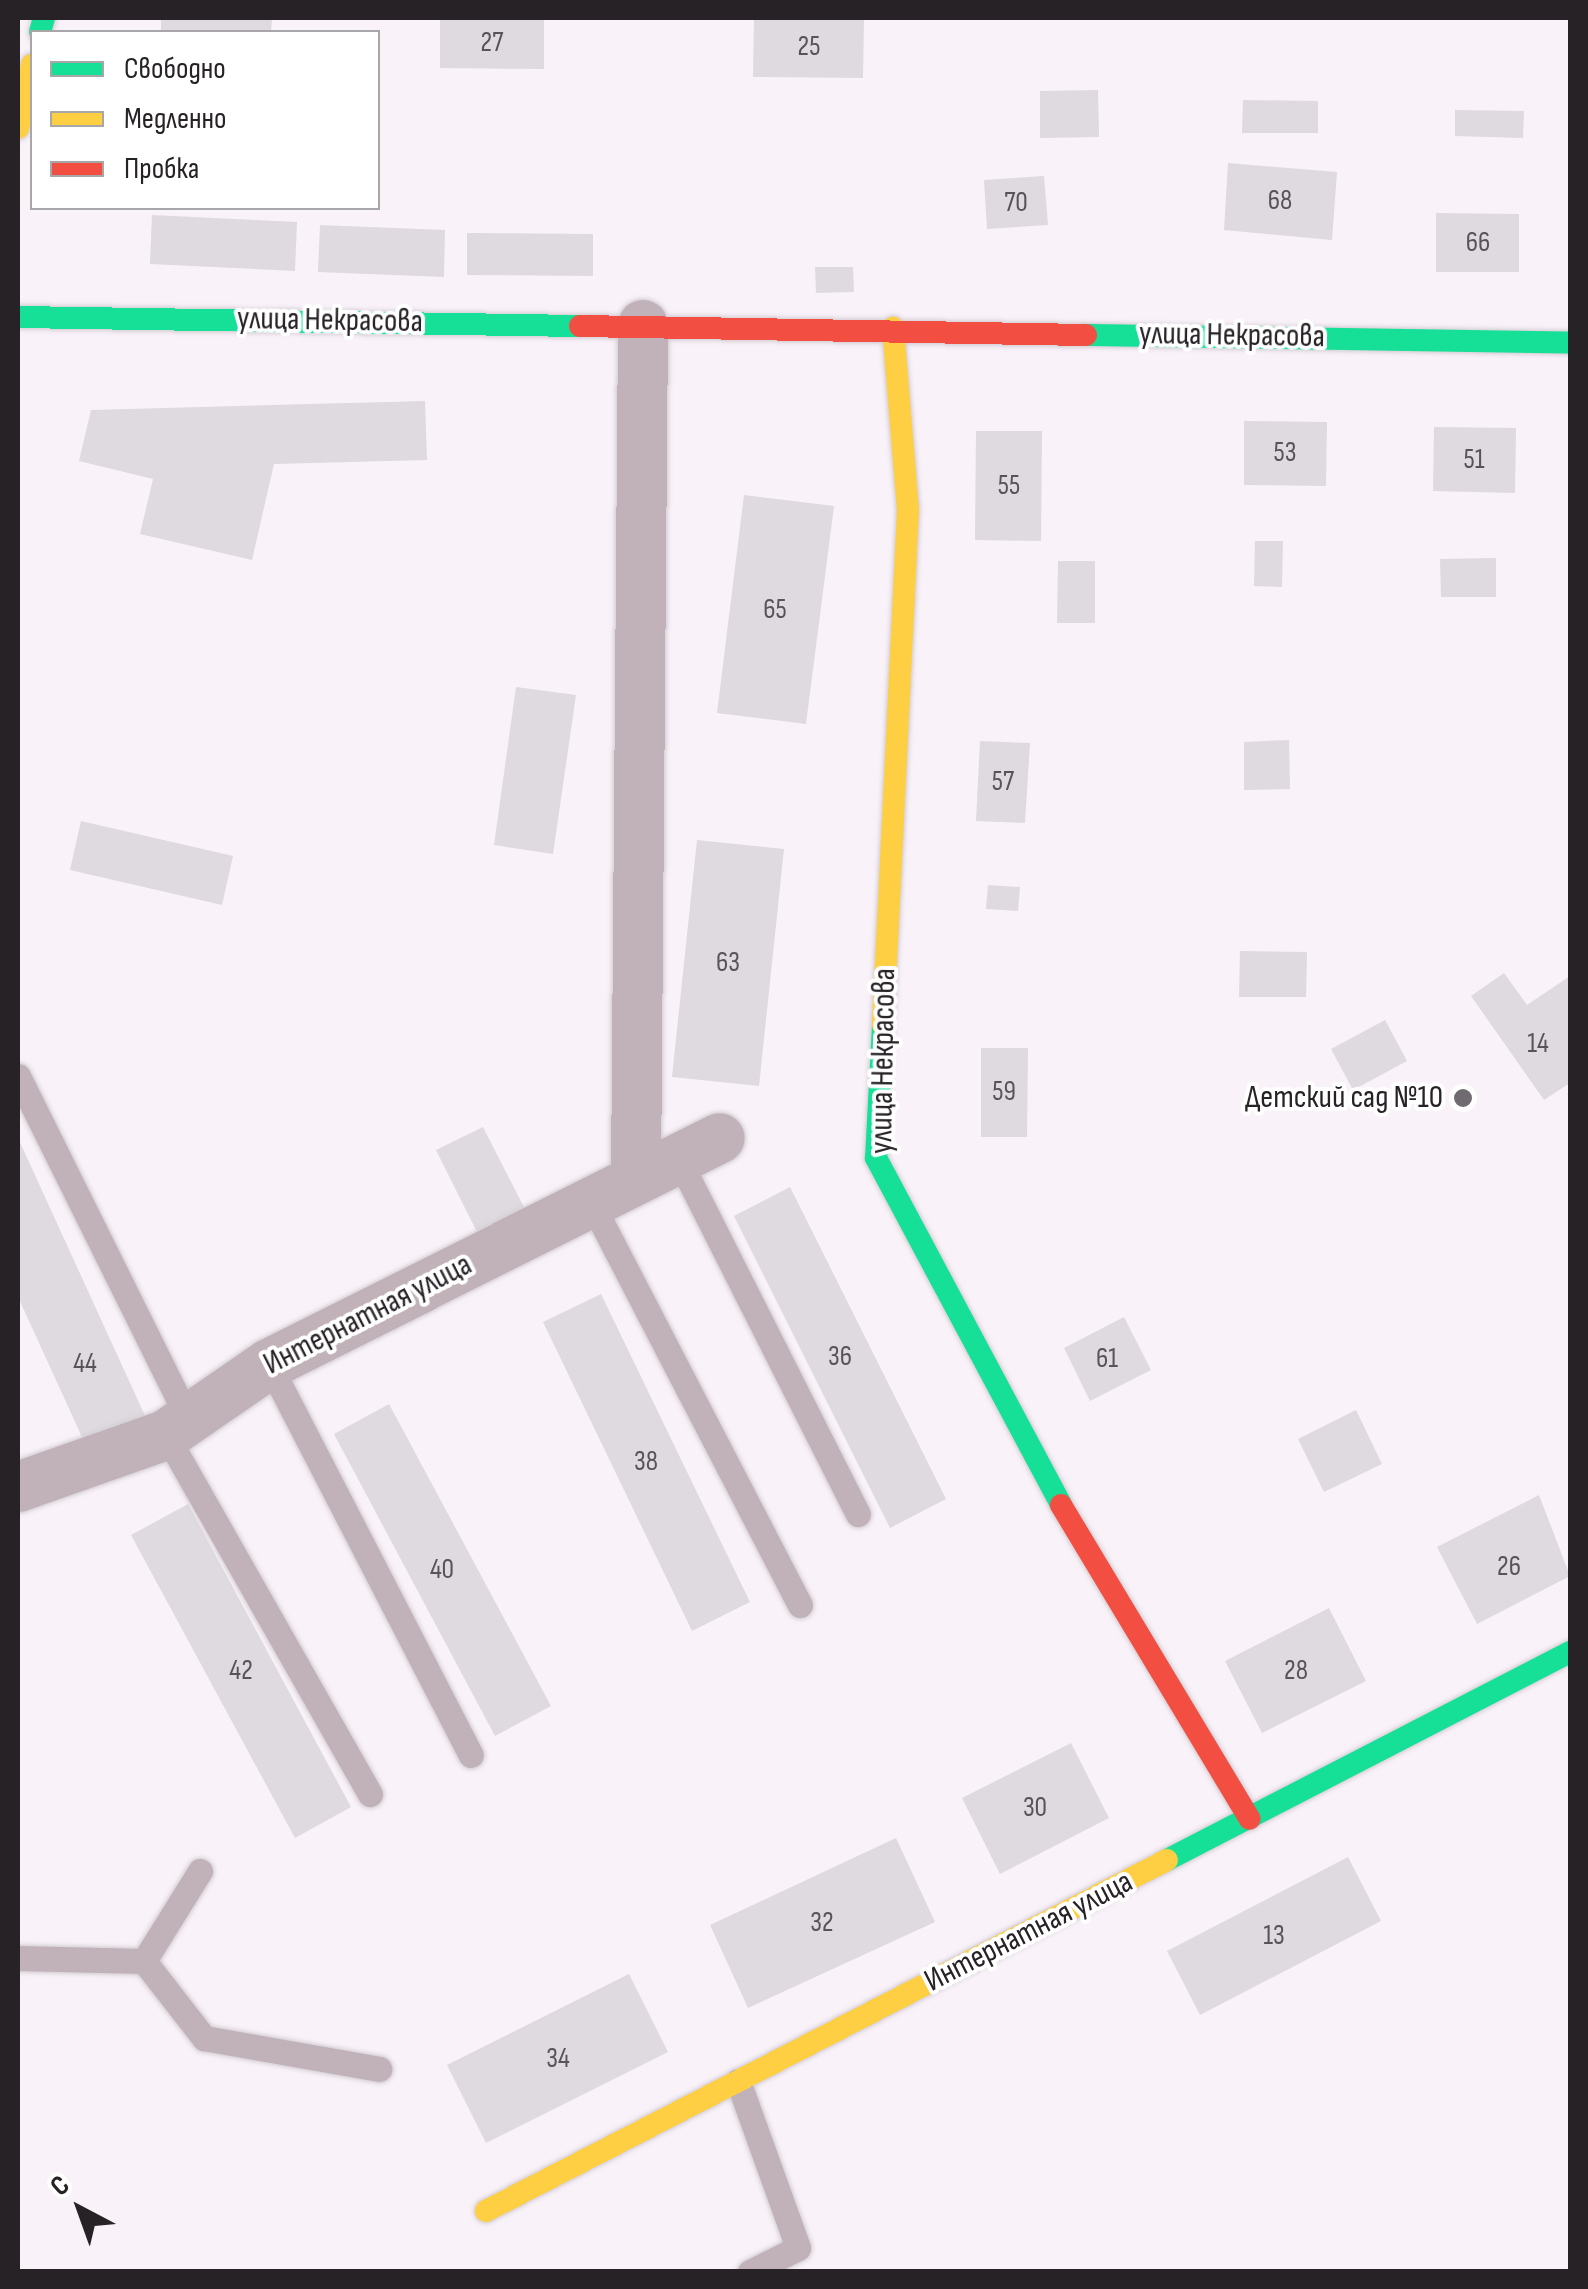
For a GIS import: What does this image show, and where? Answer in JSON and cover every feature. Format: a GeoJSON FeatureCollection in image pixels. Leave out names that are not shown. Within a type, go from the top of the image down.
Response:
{"type":"FeatureCollection","features":[{"type":"Feature","properties":{"kind":"street"},"geometry":{"type":"LineString","coordinates":[[18,128],[30,74]]}},
{"type":"Feature","properties":{"kind":"street","name":"улица Некрасова"},"geometry":{"type":"LineString","coordinates":[[18,317],[893,328],[1570,344]]}},
{"type":"Feature","properties":{"kind":"street"},"geometry":{"type":"LineString","coordinates":[[643,325],[678,1158]]}},
{"type":"Feature","properties":{"kind":"street","name":"улица Некрасова"},"geometry":{"type":"LineString","coordinates":[[893,328],[908,510],[876,1158],[1012,1424],[1250,1819]]}},
{"type":"Feature","properties":{"kind":"street","name":"Интернатная улица"},"geometry":{"type":"LineString","coordinates":[[18,1487],[177,1425],[268,1364],[678,1158]]}},
{"type":"Feature","properties":{"kind":"street","name":"Интернатная улица"},"geometry":{"type":"LineString","coordinates":[[486,2211],[1570,1652]]}},
{"type":"Feature","properties":{"kind":"lane"},"geometry":{"type":"LineString","coordinates":[[18,1076],[177,1425],[370,1794]]}},
{"type":"Feature","properties":{"kind":"lane"},"geometry":{"type":"LineString","coordinates":[[678,1158],[858,1514]]}},
{"type":"Feature","properties":{"kind":"lane"},"geometry":{"type":"LineString","coordinates":[[590,1202],[800,1604]]}},
{"type":"Feature","properties":{"kind":"lane"},"geometry":{"type":"LineString","coordinates":[[268,1364],[470,1755]]}},
{"type":"Feature","properties":{"kind":"lane"},"geometry":{"type":"LineString","coordinates":[[144,1962],[200,1870]]}},
{"type":"Feature","properties":{"kind":"lane"},"geometry":{"type":"LineString","coordinates":[[18,1958],[144,1962],[204,2038],[379,2070]]}},
{"type":"Feature","properties":{"kind":"lane"},"geometry":{"type":"LineString","coordinates":[[738,2082],[798,2248],[750,2272]]}},
{"type":"Feature","properties":{"kind":"building"},"geometry":{"type":"Polygon","coordinates":[[[161,18],[272,18],[271,30],[161,30],[161,18]]]}},
{"type":"Feature","properties":{"kind":"building"},"geometry":{"type":"Polygon","coordinates":[[[440,18],[544,18],[544,69],[440,68],[440,18]]]}},
{"type":"Feature","properties":{"kind":"building"},"geometry":{"type":"Polygon","coordinates":[[[754,18],[864,18],[863,78],[753,77],[754,18]]]}},
{"type":"Feature","properties":{"kind":"building"},"geometry":{"type":"Polygon","coordinates":[[[1098,90],[1099,137],[1040,138],[1040,91],[1098,90]]]}},
{"type":"Feature","properties":{"kind":"building"},"geometry":{"type":"Polygon","coordinates":[[[1243,100],[1318,101],[1318,133],[1242,133],[1243,100]]]}},
{"type":"Feature","properties":{"kind":"building"},"geometry":{"type":"Polygon","coordinates":[[[1455,110],[1524,111],[1523,138],[1455,136],[1455,110]]]}},
{"type":"Feature","properties":{"kind":"building"},"geometry":{"type":"Polygon","coordinates":[[[1228,163],[1337,172],[1332,240],[1224,230],[1228,163]]]}},
{"type":"Feature","properties":{"kind":"building"},"geometry":{"type":"Polygon","coordinates":[[[1044,176],[1048,225],[987,229],[984,180],[1044,176]]]}},
{"type":"Feature","properties":{"kind":"building"},"geometry":{"type":"Polygon","coordinates":[[[1436,213],[1519,214],[1519,272],[1436,272],[1436,213]]]}},
{"type":"Feature","properties":{"kind":"building"},"geometry":{"type":"Polygon","coordinates":[[[152,215],[297,222],[295,271],[150,264],[152,215]]]}},
{"type":"Feature","properties":{"kind":"building"},"geometry":{"type":"Polygon","coordinates":[[[320,225],[445,230],[444,277],[318,272],[320,225]]]}},
{"type":"Feature","properties":{"kind":"building"},"geometry":{"type":"Polygon","coordinates":[[[467,233],[593,234],[593,276],[467,275],[467,233]]]}},
{"type":"Feature","properties":{"kind":"building"},"geometry":{"type":"Polygon","coordinates":[[[815,267],[853,267],[854,292],[816,293],[815,267]]]}},
{"type":"Feature","properties":{"kind":"building"},"geometry":{"type":"Polygon","coordinates":[[[425,401],[427,460],[274,464],[252,560],[140,534],[153,479],[79,461],[91,410],[425,401]]]}},
{"type":"Feature","properties":{"kind":"building"},"geometry":{"type":"Polygon","coordinates":[[[1244,421],[1327,422],[1326,486],[1244,485],[1244,421]]]}},
{"type":"Feature","properties":{"kind":"building"},"geometry":{"type":"Polygon","coordinates":[[[1434,427],[1516,428],[1515,493],[1433,491],[1434,427]]]}},
{"type":"Feature","properties":{"kind":"building"},"geometry":{"type":"Polygon","coordinates":[[[976,431],[1042,431],[1041,541],[975,540],[976,431]]]}},
{"type":"Feature","properties":{"kind":"building"},"geometry":{"type":"Polygon","coordinates":[[[744,495],[834,506],[806,724],[717,713],[744,495]]]}},
{"type":"Feature","properties":{"kind":"building"},"geometry":{"type":"Polygon","coordinates":[[[1255,541],[1283,541],[1282,587],[1254,586],[1255,541]]]}},
{"type":"Feature","properties":{"kind":"building"},"geometry":{"type":"Polygon","coordinates":[[[1496,558],[1496,597],[1441,597],[1440,559],[1496,558]]]}},
{"type":"Feature","properties":{"kind":"building"},"geometry":{"type":"Polygon","coordinates":[[[1058,561],[1095,561],[1095,623],[1057,623],[1058,561]]]}},
{"type":"Feature","properties":{"kind":"building"},"geometry":{"type":"Polygon","coordinates":[[[516,687],[576,695],[553,854],[494,845],[516,687]]]}},
{"type":"Feature","properties":{"kind":"building"},"geometry":{"type":"Polygon","coordinates":[[[1289,740],[1290,789],[1244,790],[1244,742],[1289,740]]]}},
{"type":"Feature","properties":{"kind":"building"},"geometry":{"type":"Polygon","coordinates":[[[980,741],[1030,743],[1025,823],[976,821],[980,741]]]}},
{"type":"Feature","properties":{"kind":"building"},"geometry":{"type":"Polygon","coordinates":[[[81,821],[233,856],[222,905],[70,870],[81,821]]]}},
{"type":"Feature","properties":{"kind":"building"},"geometry":{"type":"Polygon","coordinates":[[[697,840],[784,849],[759,1086],[672,1077],[697,840]]]}},
{"type":"Feature","properties":{"kind":"building"},"geometry":{"type":"Polygon","coordinates":[[[988,885],[1020,887],[1018,911],[986,909],[988,885]]]}},
{"type":"Feature","properties":{"kind":"building"},"geometry":{"type":"Polygon","coordinates":[[[1240,951],[1307,952],[1306,997],[1239,997],[1240,951]]]}},
{"type":"Feature","properties":{"kind":"building"},"geometry":{"type":"Polygon","coordinates":[[[1504,973],[1527,1005],[1570,976],[1570,1083],[1544,1100],[1471,996],[1504,973]]]}},
{"type":"Feature","properties":{"kind":"building"},"geometry":{"type":"Polygon","coordinates":[[[1385,1020],[1407,1061],[1353,1090],[1331,1049],[1385,1020]]]}},
{"type":"Feature","properties":{"kind":"building"},"geometry":{"type":"Polygon","coordinates":[[[981,1048],[1028,1048],[1027,1137],[981,1137],[981,1048]]]}},
{"type":"Feature","properties":{"kind":"building"},"geometry":{"type":"Polygon","coordinates":[[[483,1127],[532,1223],[485,1248],[436,1150],[483,1127]]]}},
{"type":"Feature","properties":{"kind":"building"},"geometry":{"type":"Polygon","coordinates":[[[18,1138],[152,1431],[92,1459],[18,1297],[18,1138]]]}},
{"type":"Feature","properties":{"kind":"building"},"geometry":{"type":"Polygon","coordinates":[[[790,1187],[946,1499],[890,1528],[734,1216],[790,1187]]]}},
{"type":"Feature","properties":{"kind":"building"},"geometry":{"type":"Polygon","coordinates":[[[601,1294],[750,1602],[692,1631],[543,1322],[601,1294]]]}},
{"type":"Feature","properties":{"kind":"building"},"geometry":{"type":"Polygon","coordinates":[[[1124,1317],[1151,1370],[1090,1401],[1064,1348],[1124,1317]]]}},
{"type":"Feature","properties":{"kind":"building"},"geometry":{"type":"Polygon","coordinates":[[[389,1404],[551,1706],[495,1736],[334,1434],[389,1404]]]}},
{"type":"Feature","properties":{"kind":"building"},"geometry":{"type":"Polygon","coordinates":[[[1356,1410],[1382,1464],[1324,1492],[1298,1439],[1356,1410]]]}},
{"type":"Feature","properties":{"kind":"building"},"geometry":{"type":"Polygon","coordinates":[[[1539,1495],[1570,1576],[1477,1624],[1437,1547],[1539,1495]]]}},
{"type":"Feature","properties":{"kind":"building"},"geometry":{"type":"Polygon","coordinates":[[[188,1504],[351,1807],[295,1838],[131,1535],[188,1504]]]}},
{"type":"Feature","properties":{"kind":"building"},"geometry":{"type":"Polygon","coordinates":[[[1329,1608],[1366,1681],[1262,1733],[1225,1661],[1329,1608]]]}},
{"type":"Feature","properties":{"kind":"building"},"geometry":{"type":"Polygon","coordinates":[[[1071,1743],[1109,1818],[1000,1874],[962,1798],[1071,1743]]]}},
{"type":"Feature","properties":{"kind":"building"},"geometry":{"type":"Polygon","coordinates":[[[896,1838],[935,1922],[748,2008],[710,1925],[896,1838]]]}},
{"type":"Feature","properties":{"kind":"building"},"geometry":{"type":"Polygon","coordinates":[[[1348,1857],[1381,1921],[1200,2015],[1167,1951],[1348,1857]]]}},
{"type":"Feature","properties":{"kind":"building"},"geometry":{"type":"Polygon","coordinates":[[[629,1974],[668,2052],[486,2143],[447,2065],[629,1974]]]}},
{"type":"Feature","properties":{"kind":"traffic: fast"},"geometry":{"type":"LineString","coordinates":[[41,30],[44,18]]}},
{"type":"Feature","properties":{"kind":"traffic: fast"},"geometry":{"type":"LineString","coordinates":[[18,317],[580,326]]}},
{"type":"Feature","properties":{"kind":"traffic: fast"},"geometry":{"type":"LineString","coordinates":[[1086,335],[1570,343]]}},
{"type":"Feature","properties":{"kind":"traffic: fast"},"geometry":{"type":"LineString","coordinates":[[883,1025],[876,1158],[1061,1505]]}},
{"type":"Feature","properties":{"kind":"traffic: fast"},"geometry":{"type":"LineString","coordinates":[[1167,1860],[1570,1652]]}},
{"type":"Feature","properties":{"kind":"traffic: slow"},"geometry":{"type":"LineString","coordinates":[[18,128],[30,74]]}},
{"type":"Feature","properties":{"kind":"traffic: slow"},"geometry":{"type":"LineString","coordinates":[[883,1025],[908,510],[893,328]]}},
{"type":"Feature","properties":{"kind":"traffic: slow"},"geometry":{"type":"LineString","coordinates":[[486,2211],[1167,1860]]}},
{"type":"Feature","properties":{"kind":"traffic: jam"},"geometry":{"type":"LineString","coordinates":[[580,326],[1086,335]]}},
{"type":"Feature","properties":{"kind":"traffic: jam"},"geometry":{"type":"LineString","coordinates":[[1061,1505],[1250,1819]]}},
{"type":"Feature","properties":{"kind":"place","name":"Детский сад №10"},"geometry":{"type":"Point","coordinates":[1463,1098]}}]}
